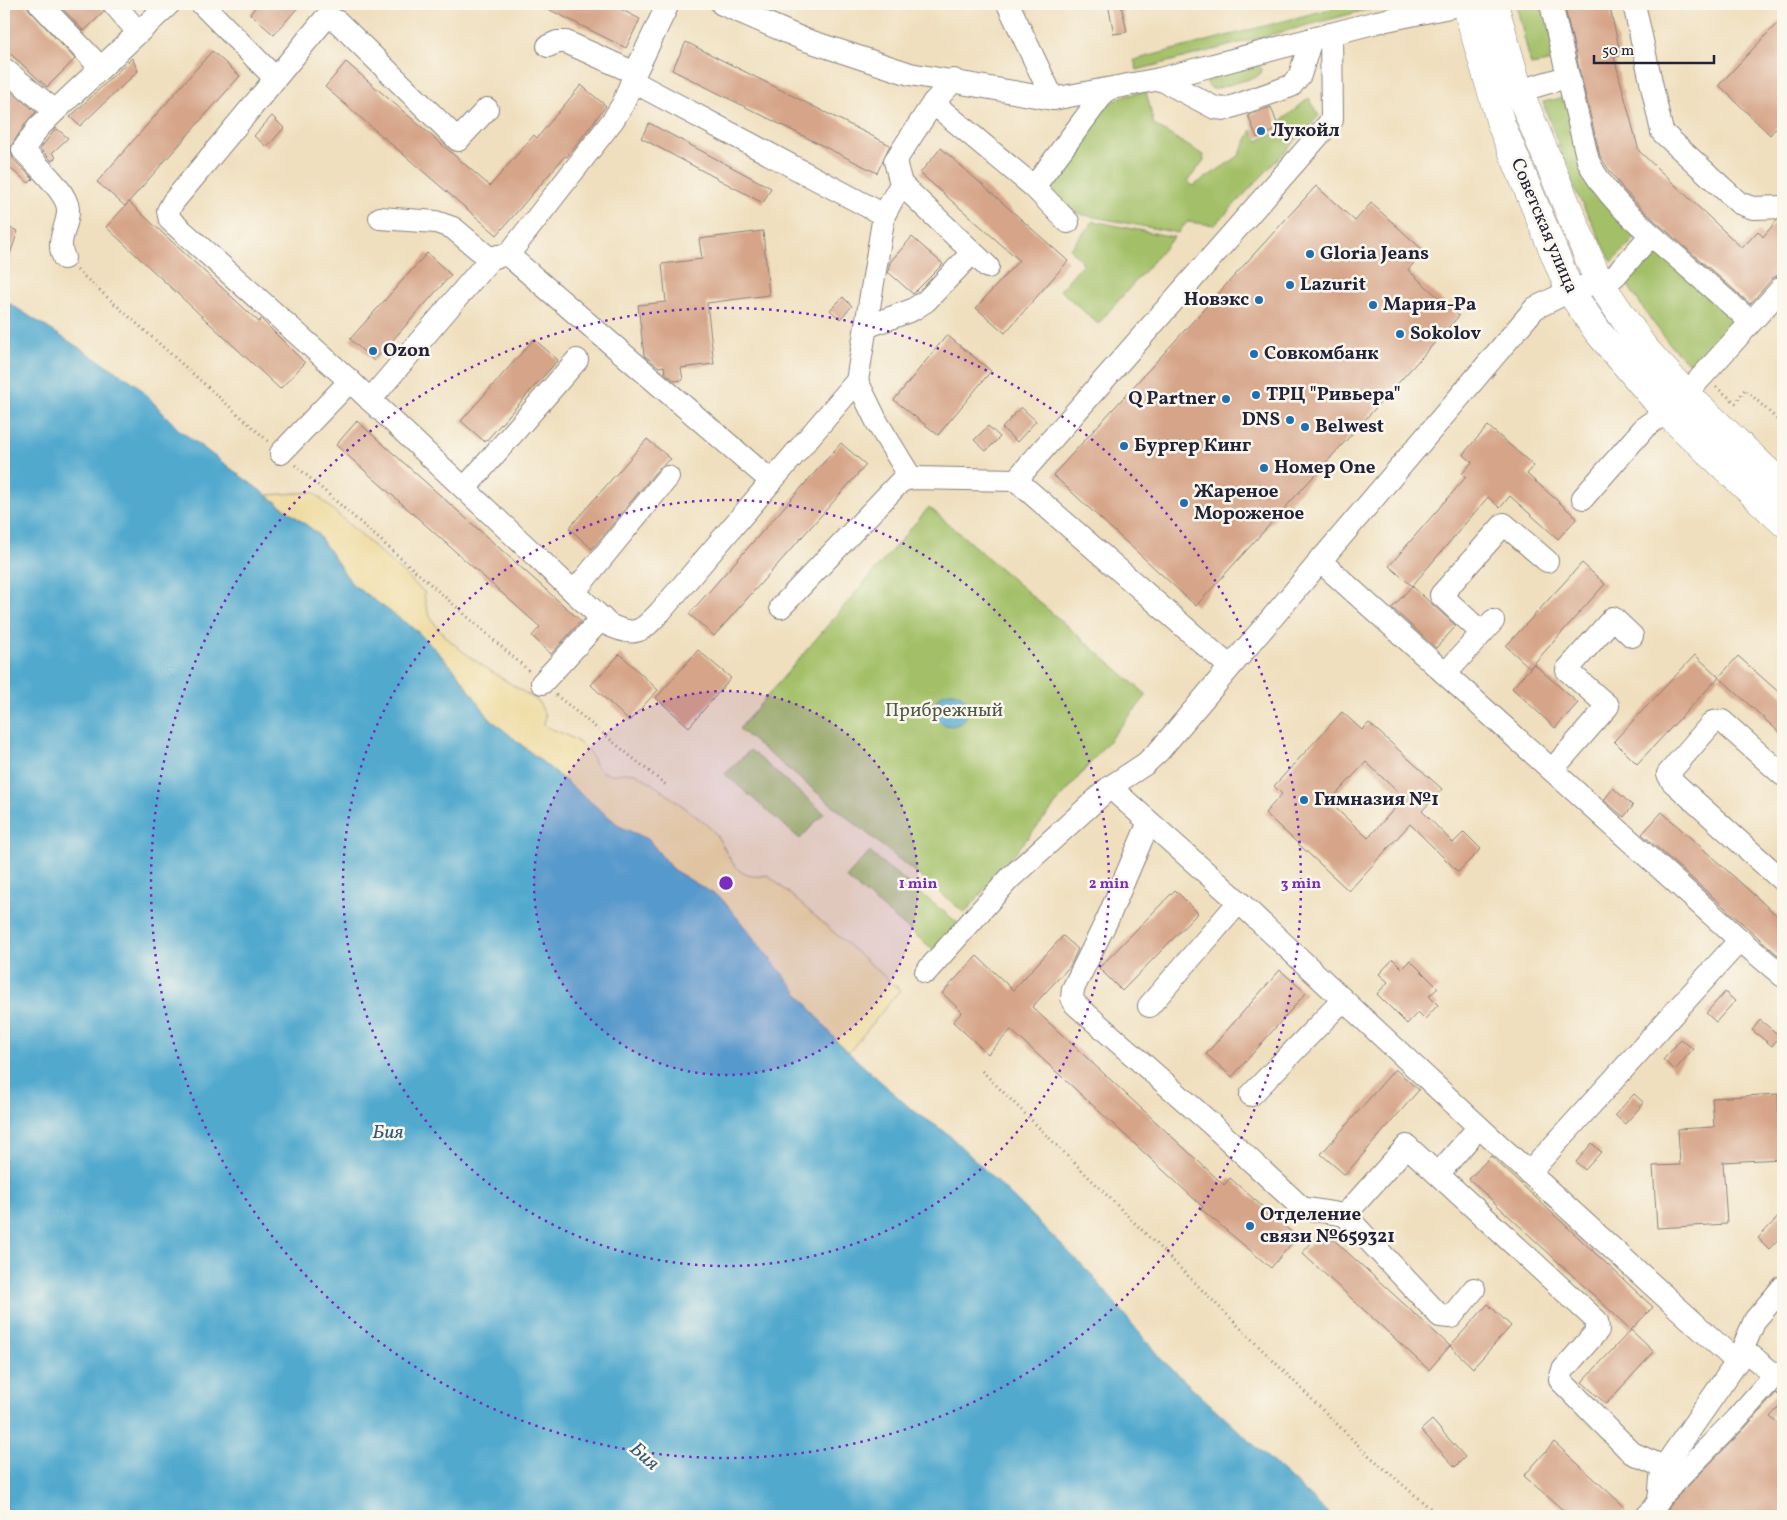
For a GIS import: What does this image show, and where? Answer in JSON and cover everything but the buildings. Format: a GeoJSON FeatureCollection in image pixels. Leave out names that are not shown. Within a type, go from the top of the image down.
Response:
{"type":"FeatureCollection","features":[{"type":"Feature","properties":{"kind":"main road","name":"Советская улица"},"geometry":{"type":"LineString","coordinates":[[1465,4],[1501,124],[1570,291],[1598,332],[1666,412],[1783,522]]}},
{"type":"Feature","properties":{"kind":"main road","name":"Советская улица"},"geometry":{"type":"LineString","coordinates":[[1494,4],[1519,91],[1598,280],[1644,348],[1694,385],[1783,486]]}},
{"type":"Feature","properties":{"kind":"main road"},"geometry":{"type":"LineString","coordinates":[[1666,412],[1694,385]]}},
{"type":"Feature","properties":{"kind":"street"},"geometry":{"type":"LineString","coordinates":[[40,4],[101,68]]}},
{"type":"Feature","properties":{"kind":"street"},"geometry":{"type":"LineString","coordinates":[[114,4],[138,32]]}},
{"type":"Feature","properties":{"kind":"street"},"geometry":{"type":"LineString","coordinates":[[64,258],[60,244],[68,209],[66,203],[57,188],[13,148],[38,128],[169,4]]}},
{"type":"Feature","properties":{"kind":"street"},"geometry":{"type":"LineString","coordinates":[[202,4],[275,78]]}},
{"type":"Feature","properties":{"kind":"street"},"geometry":{"type":"LineString","coordinates":[[370,400],[499,257],[613,120],[623,104],[668,4]]}},
{"type":"Feature","properties":{"kind":"street"},"geometry":{"type":"LineString","coordinates":[[722,4],[804,39],[910,74],[954,80],[1053,99],[1160,79],[1377,22],[1465,4]]}},
{"type":"Feature","properties":{"kind":"street"},"geometry":{"type":"LineString","coordinates":[[1008,4],[1053,99]]}},
{"type":"Feature","properties":{"kind":"street"},"geometry":{"type":"LineString","coordinates":[[1551,4],[1588,161],[1597,179],[1608,193],[1651,235],[1750,321]]}},
{"type":"Feature","properties":{"kind":"street"},"geometry":{"type":"LineString","coordinates":[[1634,4],[1662,132],[1739,203],[1753,208],[1783,206]]}},
{"type":"Feature","properties":{"kind":"street"},"geometry":{"type":"LineString","coordinates":[[487,109],[458,140],[338,22],[330,18],[324,20],[173,202],[168,211],[170,220],[350,381],[609,625],[620,630],[632,632],[644,629],[857,381],[884,215],[901,184]]}},
{"type":"Feature","properties":{"kind":"street"},"geometry":{"type":"LineString","coordinates":[[1160,79],[1215,108],[1226,109],[1290,86],[1300,75],[1321,36]]}},
{"type":"Feature","properties":{"kind":"street"},"geometry":{"type":"LineString","coordinates":[[1016,480],[1332,120],[1321,36]]}},
{"type":"Feature","properties":{"kind":"street"},"geometry":{"type":"LineString","coordinates":[[548,46],[557,42],[566,42],[634,77],[884,215]]}},
{"type":"Feature","properties":{"kind":"street"},"geometry":{"type":"LineString","coordinates":[[4,69],[55,111]]}},
{"type":"Feature","properties":{"kind":"street"},"geometry":{"type":"LineString","coordinates":[[1519,91],[1567,77]]}},
{"type":"Feature","properties":{"kind":"street"},"geometry":{"type":"LineString","coordinates":[[866,327],[905,313],[926,301],[980,260],[901,184],[895,161],[933,103],[954,80]]}},
{"type":"Feature","properties":{"kind":"street"},"geometry":{"type":"LineString","coordinates":[[1034,187],[1106,90]]}},
{"type":"Feature","properties":{"kind":"street"},"geometry":{"type":"LineString","coordinates":[[933,103],[1034,187],[1068,222]]}},
{"type":"Feature","properties":{"kind":"street"},"geometry":{"type":"LineString","coordinates":[[380,218],[429,221],[453,228],[499,257],[771,481]]}},
{"type":"Feature","properties":{"kind":"street"},"geometry":{"type":"LineString","coordinates":[[926,972],[1010,878],[1110,787],[1145,764],[1159,750],[1535,308],[1570,291],[1598,280],[1615,276],[1651,235]]}},
{"type":"Feature","properties":{"kind":"street"},"geometry":{"type":"LineString","coordinates":[[1694,385],[1750,321],[1783,287]]}},
{"type":"Feature","properties":{"kind":"street"},"geometry":{"type":"LineString","coordinates":[[465,488],[577,360]]}},
{"type":"Feature","properties":{"kind":"street"},"geometry":{"type":"LineString","coordinates":[[281,453],[350,381]]}},
{"type":"Feature","properties":{"kind":"street"},"geometry":{"type":"LineString","coordinates":[[857,381],[878,424],[911,478]]}},
{"type":"Feature","properties":{"kind":"street"},"geometry":{"type":"LineString","coordinates":[[1583,498],[1646,427],[1666,412]]}},
{"type":"Feature","properties":{"kind":"street"},"geometry":{"type":"LineString","coordinates":[[574,592],[668,477]]}},
{"type":"Feature","properties":{"kind":"street"},"geometry":{"type":"LineString","coordinates":[[781,607],[901,481],[911,478],[1016,480],[1229,666]]}},
{"type":"Feature","properties":{"kind":"street"},"geometry":{"type":"LineString","coordinates":[[1446,673],[1488,627],[1441,595],[1504,524],[1547,561]]}},
{"type":"Feature","properties":{"kind":"street"},"geometry":{"type":"LineString","coordinates":[[1319,560],[1740,940],[1783,975]]}},
{"type":"Feature","properties":{"kind":"street"},"geometry":{"type":"LineString","coordinates":[[542,683],[602,618]]}},
{"type":"Feature","properties":{"kind":"street"},"geometry":{"type":"LineString","coordinates":[[1552,770],[1608,706],[1567,670],[1613,618],[1632,636]]}},
{"type":"Feature","properties":{"kind":"street"},"geometry":{"type":"LineString","coordinates":[[1783,775],[1722,720],[1713,722],[1668,774],[1672,781],[1783,881]]}},
{"type":"Feature","properties":{"kind":"street"},"geometry":{"type":"LineString","coordinates":[[1110,787],[1239,902],[1529,1172],[1741,1356],[1779,1376],[1665,1492]]}},
{"type":"Feature","properties":{"kind":"street"},"geometry":{"type":"LineString","coordinates":[[1149,822],[1108,918],[1073,990],[1072,998],[1075,1004],[1209,1122],[1302,1208],[1345,1215],[1440,1316],[1450,1317],[1474,1289]]}},
{"type":"Feature","properties":{"kind":"street"},"geometry":{"type":"LineString","coordinates":[[1149,1006],[1239,902]]}},
{"type":"Feature","properties":{"kind":"street"},"geometry":{"type":"LineString","coordinates":[[1529,1172],[1740,940]]}},
{"type":"Feature","properties":{"kind":"street"},"geometry":{"type":"LineString","coordinates":[[1251,1095],[1343,1000]]}},
{"type":"Feature","properties":{"kind":"street"},"geometry":{"type":"LineString","coordinates":[[1438,1174],[1480,1127]]}},
{"type":"Feature","properties":{"kind":"street"},"geometry":{"type":"LineString","coordinates":[[1345,1215],[1407,1146],[1597,1321],[1598,1330],[1563,1370],[1560,1380],[1632,1453],[1664,1467]]}},
{"type":"Feature","properties":{"kind":"street"},"geometry":{"type":"LineString","coordinates":[[1647,1516],[1660,1502],[1659,1480],[1664,1467],[1741,1356],[1755,1320],[1783,1287]]}},
{"type":"Feature","properties":{"kind":"path"},"geometry":{"type":"LineString","coordinates":[[64,258],[131,320],[542,683],[667,786]]}},
{"type":"Feature","properties":{"kind":"path"},"geometry":{"type":"LineString","coordinates":[[1694,385],[1736,403],[1745,390],[1783,425]]}},
{"type":"Feature","properties":{"kind":"path"},"geometry":{"type":"LineString","coordinates":[[982,1071],[1366,1452],[1439,1516]]}},
{"type":"Feature","properties":{"kind":"green space"},"geometry":{"type":"Polygon","coordinates":[[[1349,4],[1376,4],[1377,7],[1137,70],[1134,60],[1349,4]]]}},
{"type":"Feature","properties":{"kind":"green space"},"geometry":{"type":"Polygon","coordinates":[[[1516,4],[1548,4],[1554,58],[1548,62],[1531,65],[1516,4]]]}},
{"type":"Feature","properties":{"kind":"green space"},"geometry":{"type":"Polygon","coordinates":[[[1257,64],[1262,69],[1261,73],[1256,77],[1215,89],[1212,89],[1207,84],[1209,77],[1257,64]]]}},
{"type":"Feature","properties":{"kind":"green space"},"geometry":{"type":"Polygon","coordinates":[[[1146,91],[1154,125],[1203,155],[1204,160],[1188,181],[1193,186],[1239,156],[1252,130],[1257,141],[1282,131],[1281,121],[1309,98],[1319,116],[1215,225],[1187,222],[1178,233],[1079,214],[1050,197],[1046,179],[1104,107],[1121,97],[1146,91]]]}},
{"type":"Feature","properties":{"kind":"green space"},"geometry":{"type":"Polygon","coordinates":[[[1562,98],[1637,236],[1612,262],[1574,188],[1543,102],[1562,98]]]}},
{"type":"Feature","properties":{"kind":"green space"},"geometry":{"type":"Polygon","coordinates":[[[1093,221],[1174,237],[1098,324],[1060,290],[1083,263],[1070,249],[1093,221]]]}},
{"type":"Feature","properties":{"kind":"green space"},"geometry":{"type":"Polygon","coordinates":[[[1653,247],[1738,321],[1702,362],[1697,365],[1687,362],[1667,341],[1623,278],[1653,247]]]}},
{"type":"Feature","properties":{"kind":"green space","name":"Прибрежный"},"geometry":{"type":"Polygon","coordinates":[[[929,507],[1147,695],[965,913],[739,729],[929,507]]]}},
{"type":"Feature","properties":{"kind":"green space"},"geometry":{"type":"Polygon","coordinates":[[[750,750],[824,813],[800,839],[725,774],[750,750]]]}},
{"type":"Feature","properties":{"kind":"green space"},"geometry":{"type":"Polygon","coordinates":[[[869,852],[958,923],[935,951],[846,878],[869,852]]]}},
{"type":"Feature","properties":{"kind":"sand"},"geometry":{"type":"Polygon","coordinates":[[[313,492],[424,592],[430,616],[456,646],[539,702],[545,715],[544,726],[578,742],[590,753],[596,766],[601,771],[609,774],[635,773],[672,798],[709,827],[737,869],[745,874],[755,876],[768,875],[900,990],[849,1052],[839,1044],[722,899],[672,869],[648,839],[621,827],[489,718],[455,670],[418,632],[352,584],[317,533],[267,495],[313,492]]]}},
{"type":"Feature","properties":{"kind":"water","name":"Бия"},"geometry":{"type":"Polygon","coordinates":[[[4,300],[136,384],[178,429],[317,533],[352,584],[418,632],[455,670],[489,718],[621,827],[648,839],[672,869],[722,899],[839,1044],[911,1109],[947,1133],[1089,1272],[1161,1359],[1331,1516],[4,1516],[4,300]]]}},
{"type":"Feature","properties":{"kind":"water"},"geometry":{"type":"Polygon","coordinates":[[[951,692],[963,697],[968,709],[963,721],[951,726],[939,721],[934,709],[939,697],[951,692]]]}},
{"type":"Feature","properties":{"kind":"place","name":"Лукойл"},"geometry":{"type":"Point","coordinates":[1261,131]}},
{"type":"Feature","properties":{"kind":"place","name":"Gloria Jeans"},"geometry":{"type":"Point","coordinates":[1310,254]}},
{"type":"Feature","properties":{"kind":"place","name":"Lazurit"},"geometry":{"type":"Point","coordinates":[1290,285]}},
{"type":"Feature","properties":{"kind":"place","name":"Новэкс"},"geometry":{"type":"Point","coordinates":[1259,300]}},
{"type":"Feature","properties":{"kind":"place","name":"Мария-Ра"},"geometry":{"type":"Point","coordinates":[1373,305]}},
{"type":"Feature","properties":{"kind":"place","name":"Sokolov"},"geometry":{"type":"Point","coordinates":[1400,334]}},
{"type":"Feature","properties":{"kind":"place","name":"Ozon"},"geometry":{"type":"Point","coordinates":[373,351]}},
{"type":"Feature","properties":{"kind":"place","name":"Совкомбанк"},"geometry":{"type":"Point","coordinates":[1254,354]}},
{"type":"Feature","properties":{"kind":"place","name":"ТРЦ \"Ривьера\""},"geometry":{"type":"Point","coordinates":[1256,395]}},
{"type":"Feature","properties":{"kind":"place","name":"Q Partner"},"geometry":{"type":"Point","coordinates":[1226,399]}},
{"type":"Feature","properties":{"kind":"place","name":"DNS"},"geometry":{"type":"Point","coordinates":[1290,420]}},
{"type":"Feature","properties":{"kind":"place","name":"Belwest"},"geometry":{"type":"Point","coordinates":[1305,427]}},
{"type":"Feature","properties":{"kind":"place","name":"Бургер Кинг"},"geometry":{"type":"Point","coordinates":[1124,446]}},
{"type":"Feature","properties":{"kind":"place","name":"Номер One"},"geometry":{"type":"Point","coordinates":[1264,468]}},
{"type":"Feature","properties":{"kind":"place","name":"Жареное Мороженое"},"geometry":{"type":"Point","coordinates":[1184,503]}},
{"type":"Feature","properties":{"kind":"place","name":"Гимназия №1"},"geometry":{"type":"Point","coordinates":[1304,800]}},
{"type":"Feature","properties":{"kind":"place","name":"Отделение связи №659321"},"geometry":{"type":"Point","coordinates":[1250,1226]}}]}
